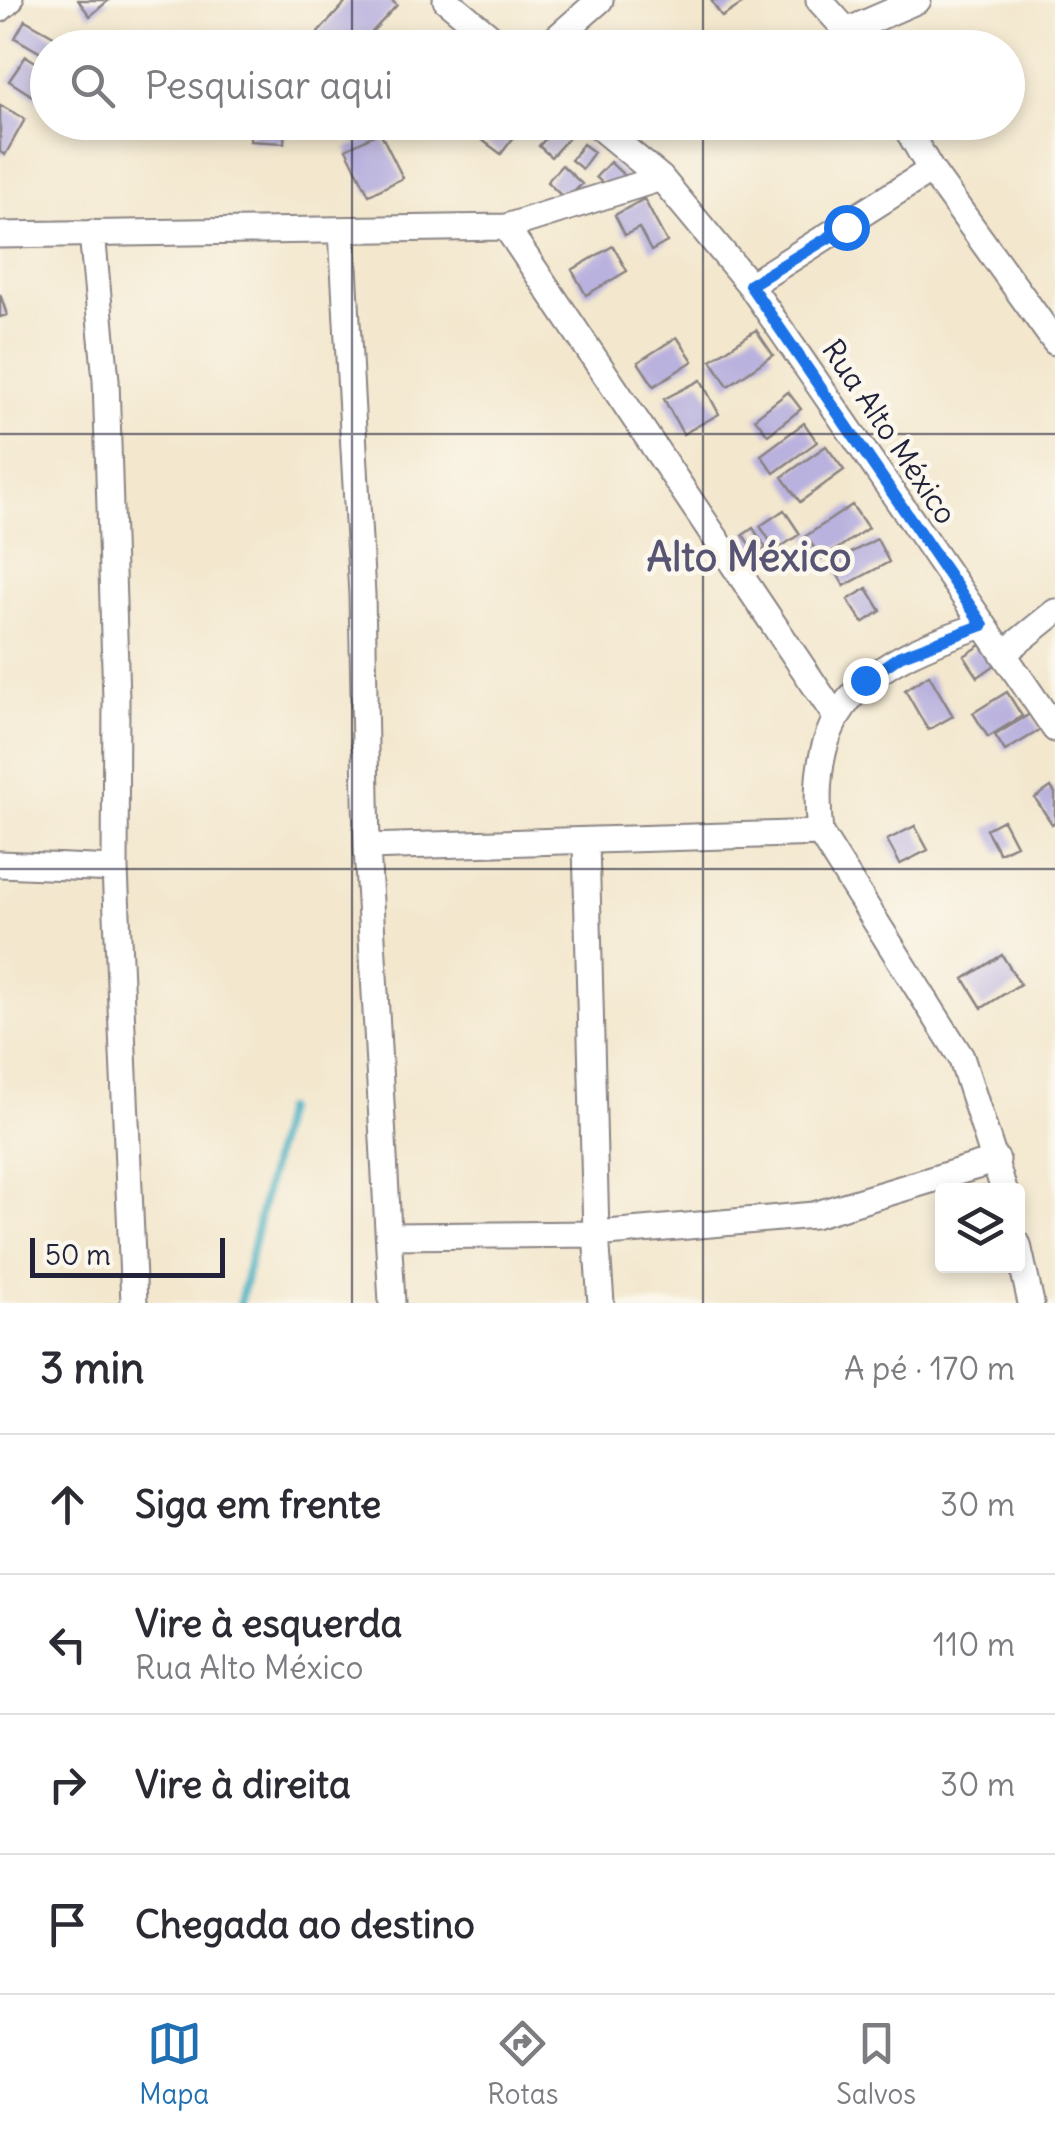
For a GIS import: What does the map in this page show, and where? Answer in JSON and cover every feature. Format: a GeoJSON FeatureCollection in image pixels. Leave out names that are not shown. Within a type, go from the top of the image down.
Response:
{"type":"FeatureCollection","features":[{"type":"Feature","properties":{"kind":"street"},"geometry":{"type":"LineString","coordinates":[[0,10],[10,0]]}},
{"type":"Feature","properties":{"kind":"street"},"geometry":{"type":"LineString","coordinates":[[446,0],[482,30]]}},
{"type":"Feature","properties":{"kind":"street"},"geometry":{"type":"LineString","coordinates":[[566,30],[600,0]]}},
{"type":"Feature","properties":{"kind":"street"},"geometry":{"type":"LineString","coordinates":[[819,0],[844,30]]}},
{"type":"Feature","properties":{"kind":"street"},"geometry":{"type":"LineString","coordinates":[[867,30],[918,0]]}},
{"type":"Feature","properties":{"kind":"street","name":"Rua Alto México"},"geometry":{"type":"LineString","coordinates":[[615,140],[661,178],[750,285],[1055,729]]}},
{"type":"Feature","properties":{"kind":"street"},"geometry":{"type":"LineString","coordinates":[[914,140],[1055,342]]}},
{"type":"Feature","properties":{"kind":"street"},"geometry":{"type":"LineString","coordinates":[[750,285],[931,170]]}},
{"type":"Feature","properties":{"kind":"street"},"geometry":{"type":"LineString","coordinates":[[0,235],[506,228],[661,178]]}},
{"type":"Feature","properties":{"kind":"street"},"geometry":{"type":"LineString","coordinates":[[506,228],[836,717]]}},
{"type":"Feature","properties":{"kind":"street"},"geometry":{"type":"LineString","coordinates":[[342,230],[362,595],[367,847],[392,1303]]}},
{"type":"Feature","properties":{"kind":"street"},"geometry":{"type":"LineString","coordinates":[[92,233],[107,400],[116,699],[115,869],[134,1303]]}},
{"type":"Feature","properties":{"kind":"street"},"geometry":{"type":"LineString","coordinates":[[1003,654],[1055,612]]}},
{"type":"Feature","properties":{"kind":"street"},"geometry":{"type":"LineString","coordinates":[[983,625],[900,656],[865,680],[836,717],[823,750],[815,791],[820,834],[961,1058],[1002,1183]]}},
{"type":"Feature","properties":{"kind":"street"},"geometry":{"type":"LineString","coordinates":[[367,847],[820,834]]}},
{"type":"Feature","properties":{"kind":"street"},"geometry":{"type":"LineString","coordinates":[[586,843],[596,1234],[602,1303]]}},
{"type":"Feature","properties":{"kind":"street"},"geometry":{"type":"LineString","coordinates":[[0,864],[115,869]]}},
{"type":"Feature","properties":{"kind":"street"},"geometry":{"type":"LineString","coordinates":[[390,1236],[596,1234],[814,1215],[997,1160]]}},
{"type":"Feature","properties":{"kind":"street"},"geometry":{"type":"LineString","coordinates":[[1025,1273],[1032,1303]]}},
{"type":"Feature","properties":{"kind":"building"},"geometry":{"type":"Polygon","coordinates":[[[78,0],[109,0],[90,16],[78,0]]]}},
{"type":"Feature","properties":{"kind":"building"},"geometry":{"type":"Polygon","coordinates":[[[348,0],[391,0],[397,5],[374,30],[320,30],[348,0]]]}},
{"type":"Feature","properties":{"kind":"building"},"geometry":{"type":"Polygon","coordinates":[[[711,0],[748,0],[722,17],[711,0]]]}},
{"type":"Feature","properties":{"kind":"building"},"geometry":{"type":"Polygon","coordinates":[[[25,20],[43,30],[30,30],[30,47],[15,38],[25,20]]]}},
{"type":"Feature","properties":{"kind":"building"},"geometry":{"type":"Polygon","coordinates":[[[26,56],[30,59],[30,94],[9,81],[26,56]]]}},
{"type":"Feature","properties":{"kind":"building"},"geometry":{"type":"Polygon","coordinates":[[[0,105],[25,119],[5,155],[0,152],[0,105]]]}},
{"type":"Feature","properties":{"kind":"building"},"geometry":{"type":"Polygon","coordinates":[[[250,140],[284,140],[284,143],[250,140]]]}},
{"type":"Feature","properties":{"kind":"building"},"geometry":{"type":"Polygon","coordinates":[[[364,140],[384,140],[403,178],[369,195],[346,149],[364,140]]]}},
{"type":"Feature","properties":{"kind":"building"},"geometry":{"type":"Polygon","coordinates":[[[482,140],[512,140],[501,154],[482,140]]]}},
{"type":"Feature","properties":{"kind":"building"},"geometry":{"type":"Polygon","coordinates":[[[544,140],[567,140],[551,157],[539,146],[544,140]]]}},
{"type":"Feature","properties":{"kind":"building"},"geometry":{"type":"Polygon","coordinates":[[[583,144],[594,152],[582,169],[571,160],[583,144]]]}},
{"type":"Feature","properties":{"kind":"building"},"geometry":{"type":"Polygon","coordinates":[[[610,162],[626,177],[612,192],[596,177],[610,162]]]}},
{"type":"Feature","properties":{"kind":"building"},"geometry":{"type":"Polygon","coordinates":[[[562,165],[582,184],[566,200],[547,182],[562,165]]]}},
{"type":"Feature","properties":{"kind":"building"},"geometry":{"type":"Polygon","coordinates":[[[644,199],[667,242],[651,251],[639,228],[625,235],[615,215],[644,199]]]}},
{"type":"Feature","properties":{"kind":"building"},"geometry":{"type":"Polygon","coordinates":[[[613,246],[627,271],[586,295],[572,270],[613,246]]]}},
{"type":"Feature","properties":{"kind":"building"},"geometry":{"type":"Polygon","coordinates":[[[0,294],[7,315],[0,317],[0,294]]]}},
{"type":"Feature","properties":{"kind":"building"},"geometry":{"type":"Polygon","coordinates":[[[756,330],[773,355],[728,386],[711,360],[756,330]]]}},
{"type":"Feature","properties":{"kind":"building"},"geometry":{"type":"Polygon","coordinates":[[[677,337],[693,361],[654,386],[638,362],[677,337]]]}},
{"type":"Feature","properties":{"kind":"building"},"geometry":{"type":"Polygon","coordinates":[[[701,380],[719,414],[683,434],[664,399],[701,380]]]}},
{"type":"Feature","properties":{"kind":"building"},"geometry":{"type":"Polygon","coordinates":[[[788,392],[801,409],[768,435],[755,418],[788,392]]]}},
{"type":"Feature","properties":{"kind":"building"},"geometry":{"type":"Polygon","coordinates":[[[804,423],[817,442],[774,473],[761,455],[804,423]]]}},
{"type":"Feature","properties":{"kind":"building"},"geometry":{"type":"Polygon","coordinates":[[[826,446],[844,470],[800,502],[782,477],[826,446]]]}},
{"type":"Feature","properties":{"kind":"building"},"geometry":{"type":"Polygon","coordinates":[[[852,505],[868,528],[822,559],[806,536],[852,505]]]}},
{"type":"Feature","properties":{"kind":"building"},"geometry":{"type":"Polygon","coordinates":[[[784,510],[800,534],[776,550],[760,526],[784,510]]]}},
{"type":"Feature","properties":{"kind":"building"},"geometry":{"type":"Polygon","coordinates":[[[753,528],[766,548],[756,554],[743,535],[753,528]]]}},
{"type":"Feature","properties":{"kind":"building"},"geometry":{"type":"Polygon","coordinates":[[[877,539],[889,562],[844,586],[831,563],[877,539]]]}},
{"type":"Feature","properties":{"kind":"building"},"geometry":{"type":"Polygon","coordinates":[[[867,588],[881,611],[863,623],[848,600],[867,588]]]}},
{"type":"Feature","properties":{"kind":"building"},"geometry":{"type":"Polygon","coordinates":[[[981,645],[995,665],[978,677],[964,656],[981,645]]]}},
{"type":"Feature","properties":{"kind":"building"},"geometry":{"type":"Polygon","coordinates":[[[929,675],[953,716],[928,730],[905,690],[929,675]]]}},
{"type":"Feature","properties":{"kind":"building"},"geometry":{"type":"Polygon","coordinates":[[[1007,692],[1022,716],[988,737],[973,713],[1007,692]]]}},
{"type":"Feature","properties":{"kind":"building"},"geometry":{"type":"Polygon","coordinates":[[[1030,714],[1040,730],[1005,751],[995,735],[1030,714]]]}},
{"type":"Feature","properties":{"kind":"building"},"geometry":{"type":"Polygon","coordinates":[[[1051,787],[1055,793],[1052,824],[1035,798],[1051,787]]]}},
{"type":"Feature","properties":{"kind":"building"},"geometry":{"type":"Polygon","coordinates":[[[1003,820],[1016,845],[999,853],[986,829],[1003,820]]]}},
{"type":"Feature","properties":{"kind":"building"},"geometry":{"type":"Polygon","coordinates":[[[915,826],[928,850],[900,864],[887,840],[915,826]]]}},
{"type":"Feature","properties":{"kind":"building"},"geometry":{"type":"Polygon","coordinates":[[[1002,955],[1020,984],[982,1008],[964,979],[1002,955]]]}},
{"type":"Feature","properties":{"kind":"waterway"},"geometry":{"type":"LineString","coordinates":[[240,1303],[284,1109]]}},
{"type":"Feature","properties":{"kind":"district","name":"Alto México"},"geometry":{"type":"Point","coordinates":[749,557]}},
{"type":"Feature","properties":{"kind":"route"},"geometry":{"type":"LineString","coordinates":[[846,227],[750,285],[983,625],[900,656],[865,680]]}}]}
